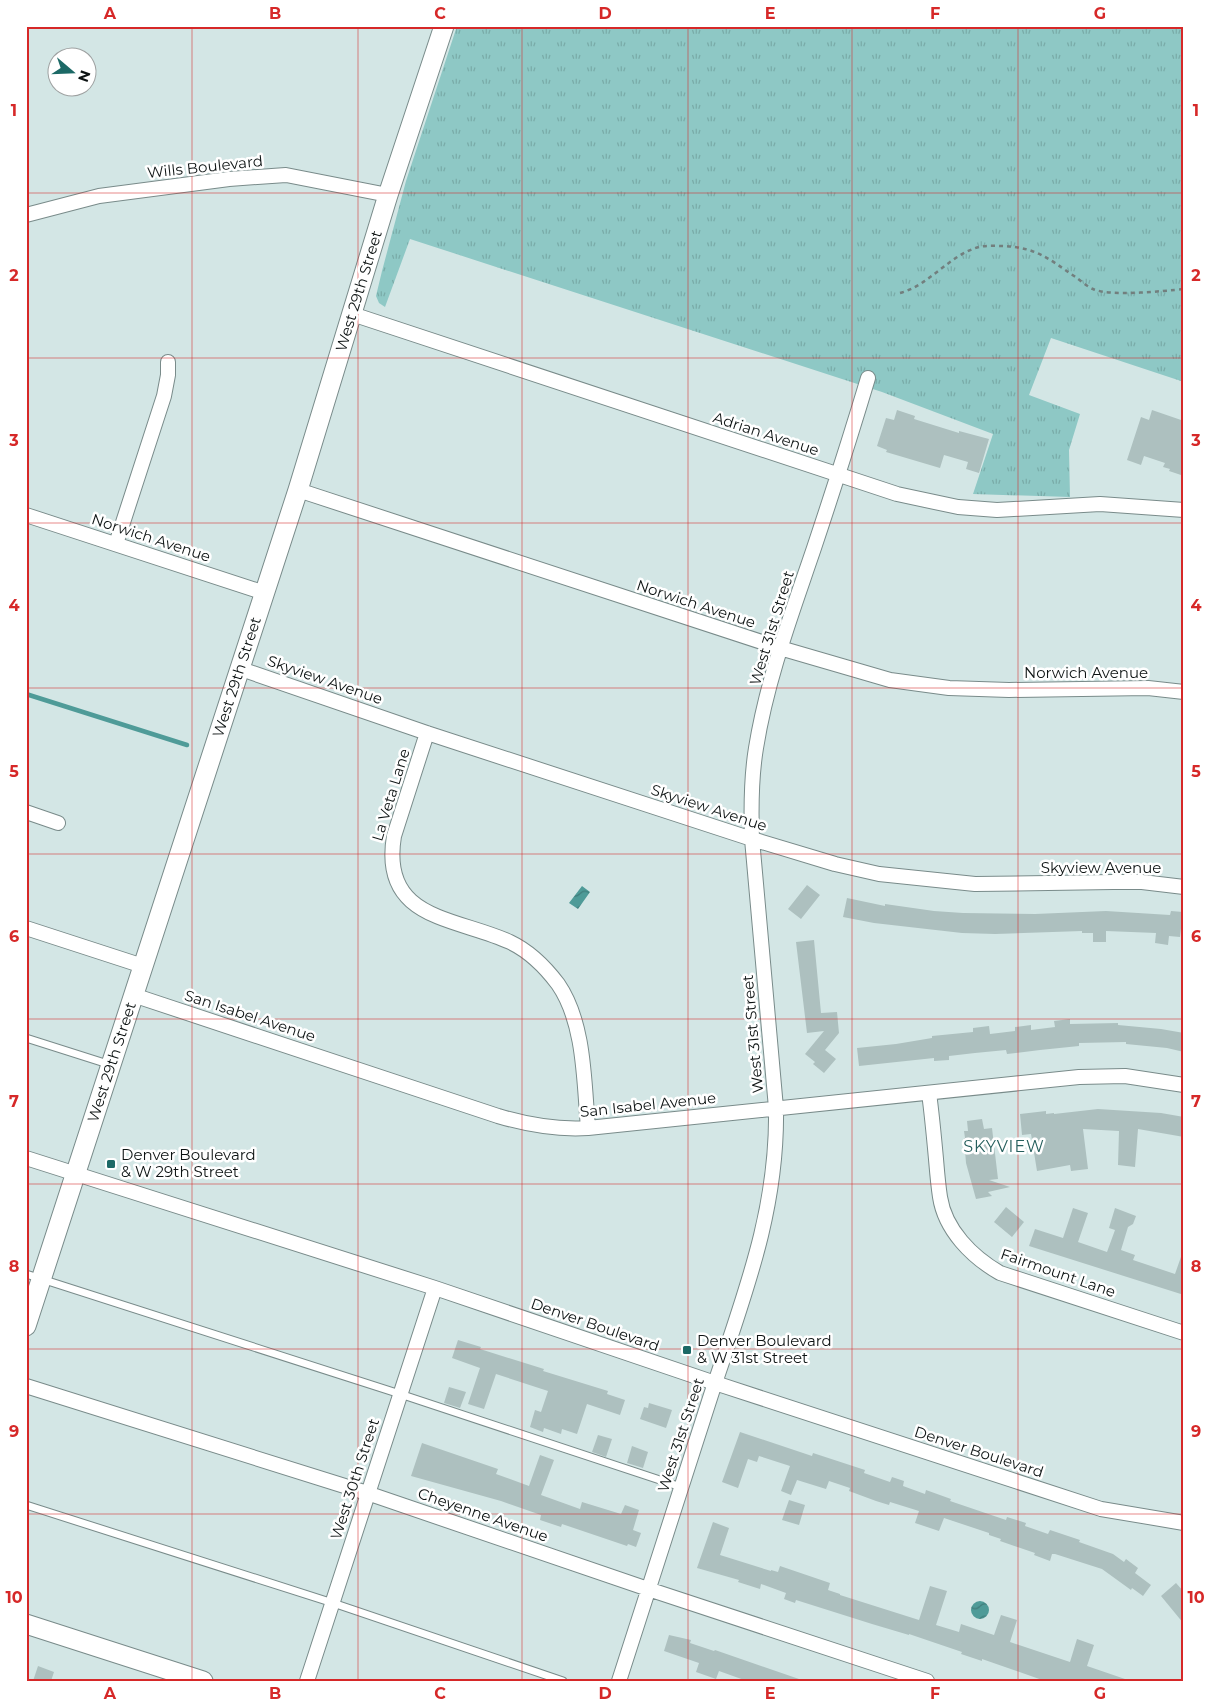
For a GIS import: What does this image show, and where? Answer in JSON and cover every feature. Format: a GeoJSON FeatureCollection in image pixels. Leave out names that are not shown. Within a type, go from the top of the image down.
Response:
{"type":"FeatureCollection","features":[{"type":"Feature","properties":{"kind":"street","name":"West 29th Street"},"geometry":{"type":"LineString","coordinates":[[26,1326],[34,1277],[75,1174],[134,995],[298,490],[388,195],[444,26]]}},
{"type":"Feature","properties":{"kind":"street","name":"Wills Boulevard"},"geometry":{"type":"LineString","coordinates":[[26,215],[100,196],[229,179],[286,175],[388,195]]}},
{"type":"Feature","properties":{"kind":"street","name":"Adrian Avenue"},"geometry":{"type":"LineString","coordinates":[[352,314],[897,494],[962,508],[997,510],[1100,504],[1184,510]]}},
{"type":"Feature","properties":{"kind":"street"},"geometry":{"type":"LineString","coordinates":[[116,544],[164,396],[168,375],[168,362]]}},
{"type":"Feature","properties":{"kind":"street","name":"West 31st Street"},"geometry":{"type":"LineString","coordinates":[[619,1681],[751,1276],[769,1204],[776,1132],[776,1108],[752,839],[751,808],[756,749],[780,648],[838,475],[868,378]]}},
{"type":"Feature","properties":{"kind":"street","name":"Norwich Avenue"},"geometry":{"type":"LineString","coordinates":[[298,490],[780,648],[890,680],[949,688],[1009,690],[1148,688],[1184,692]]}},
{"type":"Feature","properties":{"kind":"street","name":"Norwich Avenue"},"geometry":{"type":"LineString","coordinates":[[26,515],[265,593]]}},
{"type":"Feature","properties":{"kind":"street","name":"Skyview Avenue"},"geometry":{"type":"LineString","coordinates":[[240,669],[427,733],[752,839],[835,864],[879,874],[926,880],[984,884],[1142,882],[1184,887]]}},
{"type":"Feature","properties":{"kind":"street","name":"La Veta Lane"},"geometry":{"type":"LineString","coordinates":[[427,733],[394,836],[391,853],[393,868],[399,886],[408,899],[420,909],[512,943],[546,968],[568,1003],[577,1028],[588,1128]]}},
{"type":"Feature","properties":{"kind":"street"},"geometry":{"type":"LineString","coordinates":[[26,812],[58,822]]}},
{"type":"Feature","properties":{"kind":"street"},"geometry":{"type":"LineString","coordinates":[[26,928],[142,966]]}},
{"type":"Feature","properties":{"kind":"street","name":"San Isabel Avenue"},"geometry":{"type":"LineString","coordinates":[[134,995],[514,1120],[566,1129],[1079,1077],[1125,1076],[1184,1085]]}},
{"type":"Feature","properties":{"kind":"street","name":"Fairmount Lane"},"geometry":{"type":"LineString","coordinates":[[930,1093],[940,1199],[948,1221],[956,1235],[971,1253],[984,1264],[1000,1273],[1184,1333]]}},
{"type":"Feature","properties":{"kind":"street","name":"Denver Boulevard"},"geometry":{"type":"LineString","coordinates":[[26,1158],[435,1288],[715,1383],[1101,1509],[1184,1523]]}},
{"type":"Feature","properties":{"kind":"street","name":"West 30th Street"},"geometry":{"type":"LineString","coordinates":[[307,1681],[435,1288]]}},
{"type":"Feature","properties":{"kind":"street","name":"Cheyenne Avenue"},"geometry":{"type":"LineString","coordinates":[[26,1386],[367,1493],[648,1589],[927,1681]]}},
{"type":"Feature","properties":{"kind":"street"},"geometry":{"type":"LineString","coordinates":[[26,1624],[203,1681]]}},
{"type":"Feature","properties":{"kind":"lane"},"geometry":{"type":"LineString","coordinates":[[26,1038],[111,1065]]}},
{"type":"Feature","properties":{"kind":"lane"},"geometry":{"type":"LineString","coordinates":[[34,1277],[400,1394],[682,1487]]}},
{"type":"Feature","properties":{"kind":"lane"},"geometry":{"type":"LineString","coordinates":[[26,1505],[333,1603],[563,1681]]}},
{"type":"Feature","properties":{"kind":"path"},"geometry":{"type":"LineString","coordinates":[[900,293],[921,284],[958,258],[978,248],[996,246],[1023,247],[1043,255],[1091,288],[1105,292],[1155,292],[1184,289]]}},
{"type":"Feature","properties":{"kind":"green space"},"geometry":{"type":"Polygon","coordinates":[[[457,26],[1184,26],[1184,382],[1051,338],[1029,395],[1080,414],[1069,450],[1070,497],[973,494],[993,434],[882,392],[410,239],[385,307],[379,303],[376,296],[382,271],[406,181],[457,26]]]}},
{"type":"Feature","properties":{"kind":"water"},"geometry":{"type":"Polygon","coordinates":[[[582,886],[590,892],[578,909],[569,903],[582,886]]]}},
{"type":"Feature","properties":{"kind":"water"},"geometry":{"type":"Polygon","coordinates":[[[980,1601],[986,1604],[989,1610],[986,1616],[980,1619],[974,1616],[971,1610],[974,1604],[980,1601]]]}},
{"type":"Feature","properties":{"kind":"building"},"geometry":{"type":"Polygon","coordinates":[[[897,410],[915,416],[914,419],[959,433],[959,431],[989,439],[979,473],[966,469],[968,462],[944,455],[940,468],[886,452],[887,450],[877,446],[886,418],[894,420],[897,410]]]}},
{"type":"Feature","properties":{"kind":"building"},"geometry":{"type":"Polygon","coordinates":[[[1152,410],[1184,421],[1184,476],[1163,467],[1165,463],[1144,456],[1141,465],[1127,460],[1141,417],[1149,420],[1152,410]]]}},
{"type":"Feature","properties":{"kind":"building"},"geometry":{"type":"Polygon","coordinates":[[[807,885],[820,895],[801,919],[788,909],[807,885]]]}},
{"type":"Feature","properties":{"kind":"building"},"geometry":{"type":"Polygon","coordinates":[[[847,898],[885,906],[885,904],[963,913],[1035,914],[1106,911],[1170,915],[1171,911],[1183,912],[1180,937],[1169,936],[1168,945],[1155,943],[1156,933],[1106,931],[1106,942],[1093,942],[1093,933],[1082,933],[1082,931],[995,934],[962,933],[874,923],[843,917],[847,898]]]}},
{"type":"Feature","properties":{"kind":"building"},"geometry":{"type":"Polygon","coordinates":[[[814,940],[821,1013],[837,1012],[839,1033],[825,1050],[836,1059],[824,1073],[805,1054],[824,1031],[807,1033],[796,942],[814,940]]]}},
{"type":"Feature","properties":{"kind":"building"},"geometry":{"type":"Polygon","coordinates":[[[1070,1019],[1070,1024],[1118,1023],[1118,1025],[1184,1033],[1184,1052],[1167,1048],[1126,1044],[1126,1042],[1079,1043],[1079,1046],[1007,1054],[1006,1050],[949,1056],[949,1060],[934,1061],[934,1058],[859,1066],[857,1048],[896,1044],[932,1038],[932,1036],[973,1032],[973,1028],[989,1026],[990,1034],[1015,1031],[1015,1027],[1031,1025],[1031,1030],[1055,1027],[1054,1021],[1070,1019]]]}},
{"type":"Feature","properties":{"kind":"building"},"geometry":{"type":"Polygon","coordinates":[[[1098,1109],[1161,1113],[1184,1117],[1184,1137],[1138,1129],[1135,1167],[1118,1165],[1119,1131],[1083,1129],[1088,1169],[1071,1171],[1070,1165],[1037,1171],[1031,1134],[1022,1135],[1020,1114],[1046,1111],[1046,1114],[1054,1114],[1098,1109]]]}},
{"type":"Feature","properties":{"kind":"building"},"geometry":{"type":"Polygon","coordinates":[[[982,1119],[984,1129],[992,1128],[998,1179],[989,1180],[1010,1187],[988,1192],[992,1196],[976,1199],[966,1163],[964,1131],[968,1131],[967,1121],[982,1119]]]}},
{"type":"Feature","properties":{"kind":"building"},"geometry":{"type":"Polygon","coordinates":[[[1006,1207],[1024,1222],[1012,1237],[994,1222],[1006,1207]]]}},
{"type":"Feature","properties":{"kind":"building"},"geometry":{"type":"Polygon","coordinates":[[[1073,1208],[1088,1213],[1078,1242],[1107,1252],[1115,1230],[1109,1228],[1115,1208],[1136,1216],[1133,1224],[1128,1227],[1121,1250],[1135,1255],[1133,1260],[1175,1274],[1182,1254],[1184,1254],[1184,1295],[1029,1246],[1035,1229],[1063,1238],[1073,1208]]]}},
{"type":"Feature","properties":{"kind":"building"},"geometry":{"type":"Polygon","coordinates":[[[458,1340],[544,1369],[543,1371],[608,1391],[607,1394],[625,1400],[620,1415],[587,1404],[577,1434],[562,1429],[561,1434],[544,1428],[543,1432],[530,1427],[535,1410],[541,1412],[548,1391],[496,1374],[484,1409],[468,1404],[480,1368],[452,1358],[458,1340]]]}},
{"type":"Feature","properties":{"kind":"building"},"geometry":{"type":"Polygon","coordinates":[[[449,1387],[466,1392],[460,1408],[444,1403],[449,1387]]]}},
{"type":"Feature","properties":{"kind":"building"},"geometry":{"type":"Polygon","coordinates":[[[649,1403],[672,1410],[666,1428],[640,1419],[644,1407],[648,1408],[649,1403]]]}},
{"type":"Feature","properties":{"kind":"building"},"geometry":{"type":"Polygon","coordinates":[[[740,1432],[812,1456],[813,1453],[865,1470],[864,1473],[890,1482],[892,1477],[904,1481],[903,1486],[925,1494],[926,1490],[951,1499],[950,1501],[1006,1520],[1007,1517],[1026,1523],[1025,1526],[1048,1534],[1050,1530],[1080,1540],[1079,1542],[1113,1554],[1124,1562],[1126,1559],[1138,1568],[1135,1573],[1151,1585],[1143,1596],[1132,1588],[1131,1590],[1102,1569],[1055,1554],[1052,1554],[1050,1561],[1034,1555],[1035,1553],[1000,1541],[1001,1539],[989,1535],[989,1533],[944,1518],[939,1531],[915,1523],[919,1511],[890,1502],[889,1505],[876,1501],[849,1491],[850,1488],[829,1481],[826,1489],[797,1480],[791,1495],[781,1491],[790,1466],[759,1456],[757,1462],[748,1459],[738,1488],[722,1482],[740,1432]]]}},
{"type":"Feature","properties":{"kind":"building"},"geometry":{"type":"Polygon","coordinates":[[[598,1435],[612,1439],[606,1457],[592,1452],[598,1435]]]}},
{"type":"Feature","properties":{"kind":"building"},"geometry":{"type":"Polygon","coordinates":[[[422,1443],[498,1469],[496,1474],[529,1486],[540,1455],[554,1460],[541,1495],[580,1509],[582,1502],[621,1514],[625,1505],[639,1510],[633,1530],[641,1533],[636,1547],[628,1544],[627,1546],[562,1524],[561,1527],[540,1520],[541,1515],[501,1501],[411,1476],[422,1443]]]}},
{"type":"Feature","properties":{"kind":"building"},"geometry":{"type":"Polygon","coordinates":[[[632,1446],[648,1452],[643,1468],[627,1463],[632,1446]]]}},
{"type":"Feature","properties":{"kind":"building"},"geometry":{"type":"Polygon","coordinates":[[[789,1500],[805,1505],[799,1525],[782,1520],[789,1500]]]}},
{"type":"Feature","properties":{"kind":"building"},"geometry":{"type":"Polygon","coordinates":[[[713,1522],[729,1528],[720,1555],[771,1571],[778,1572],[780,1566],[830,1583],[828,1590],[840,1595],[919,1620],[930,1586],[947,1591],[936,1625],[959,1632],[961,1624],[994,1635],[1001,1615],[1017,1620],[1010,1642],[1070,1662],[1077,1639],[1094,1645],[1087,1666],[1125,1679],[1125,1681],[1045,1681],[982,1659],[982,1661],[961,1654],[962,1652],[909,1634],[796,1600],[795,1603],[784,1599],[786,1593],[761,1584],[760,1589],[738,1582],[739,1580],[697,1568],[713,1522]]]}},
{"type":"Feature","properties":{"kind":"building"},"geometry":{"type":"Polygon","coordinates":[[[1176,1583],[1184,1592],[1184,1624],[1161,1596],[1176,1583]]]}},
{"type":"Feature","properties":{"kind":"building"},"geometry":{"type":"Polygon","coordinates":[[[669,1635],[691,1640],[690,1643],[799,1679],[799,1681],[747,1681],[719,1671],[716,1679],[696,1672],[699,1663],[664,1651],[669,1635]]]}},
{"type":"Feature","properties":{"kind":"building"},"geometry":{"type":"Polygon","coordinates":[[[38,1666],[54,1672],[51,1681],[33,1681],[38,1666]]]}},
{"type":"Feature","properties":{"kind":"waterway"},"geometry":{"type":"LineString","coordinates":[[26,694],[187,745]]}},
{"type":"Feature","properties":{"kind":"place","name":"Denver Boulevard & W 29th Street"},"geometry":{"type":"Point","coordinates":[111,1164]}},
{"type":"Feature","properties":{"kind":"place","name":"Denver Boulevard & W 31st Street"},"geometry":{"type":"Point","coordinates":[687,1350]}},
{"type":"Feature","properties":{"kind":"district","name":"SKYVIEW"},"geometry":{"type":"Point","coordinates":[1004,1146]}}]}
